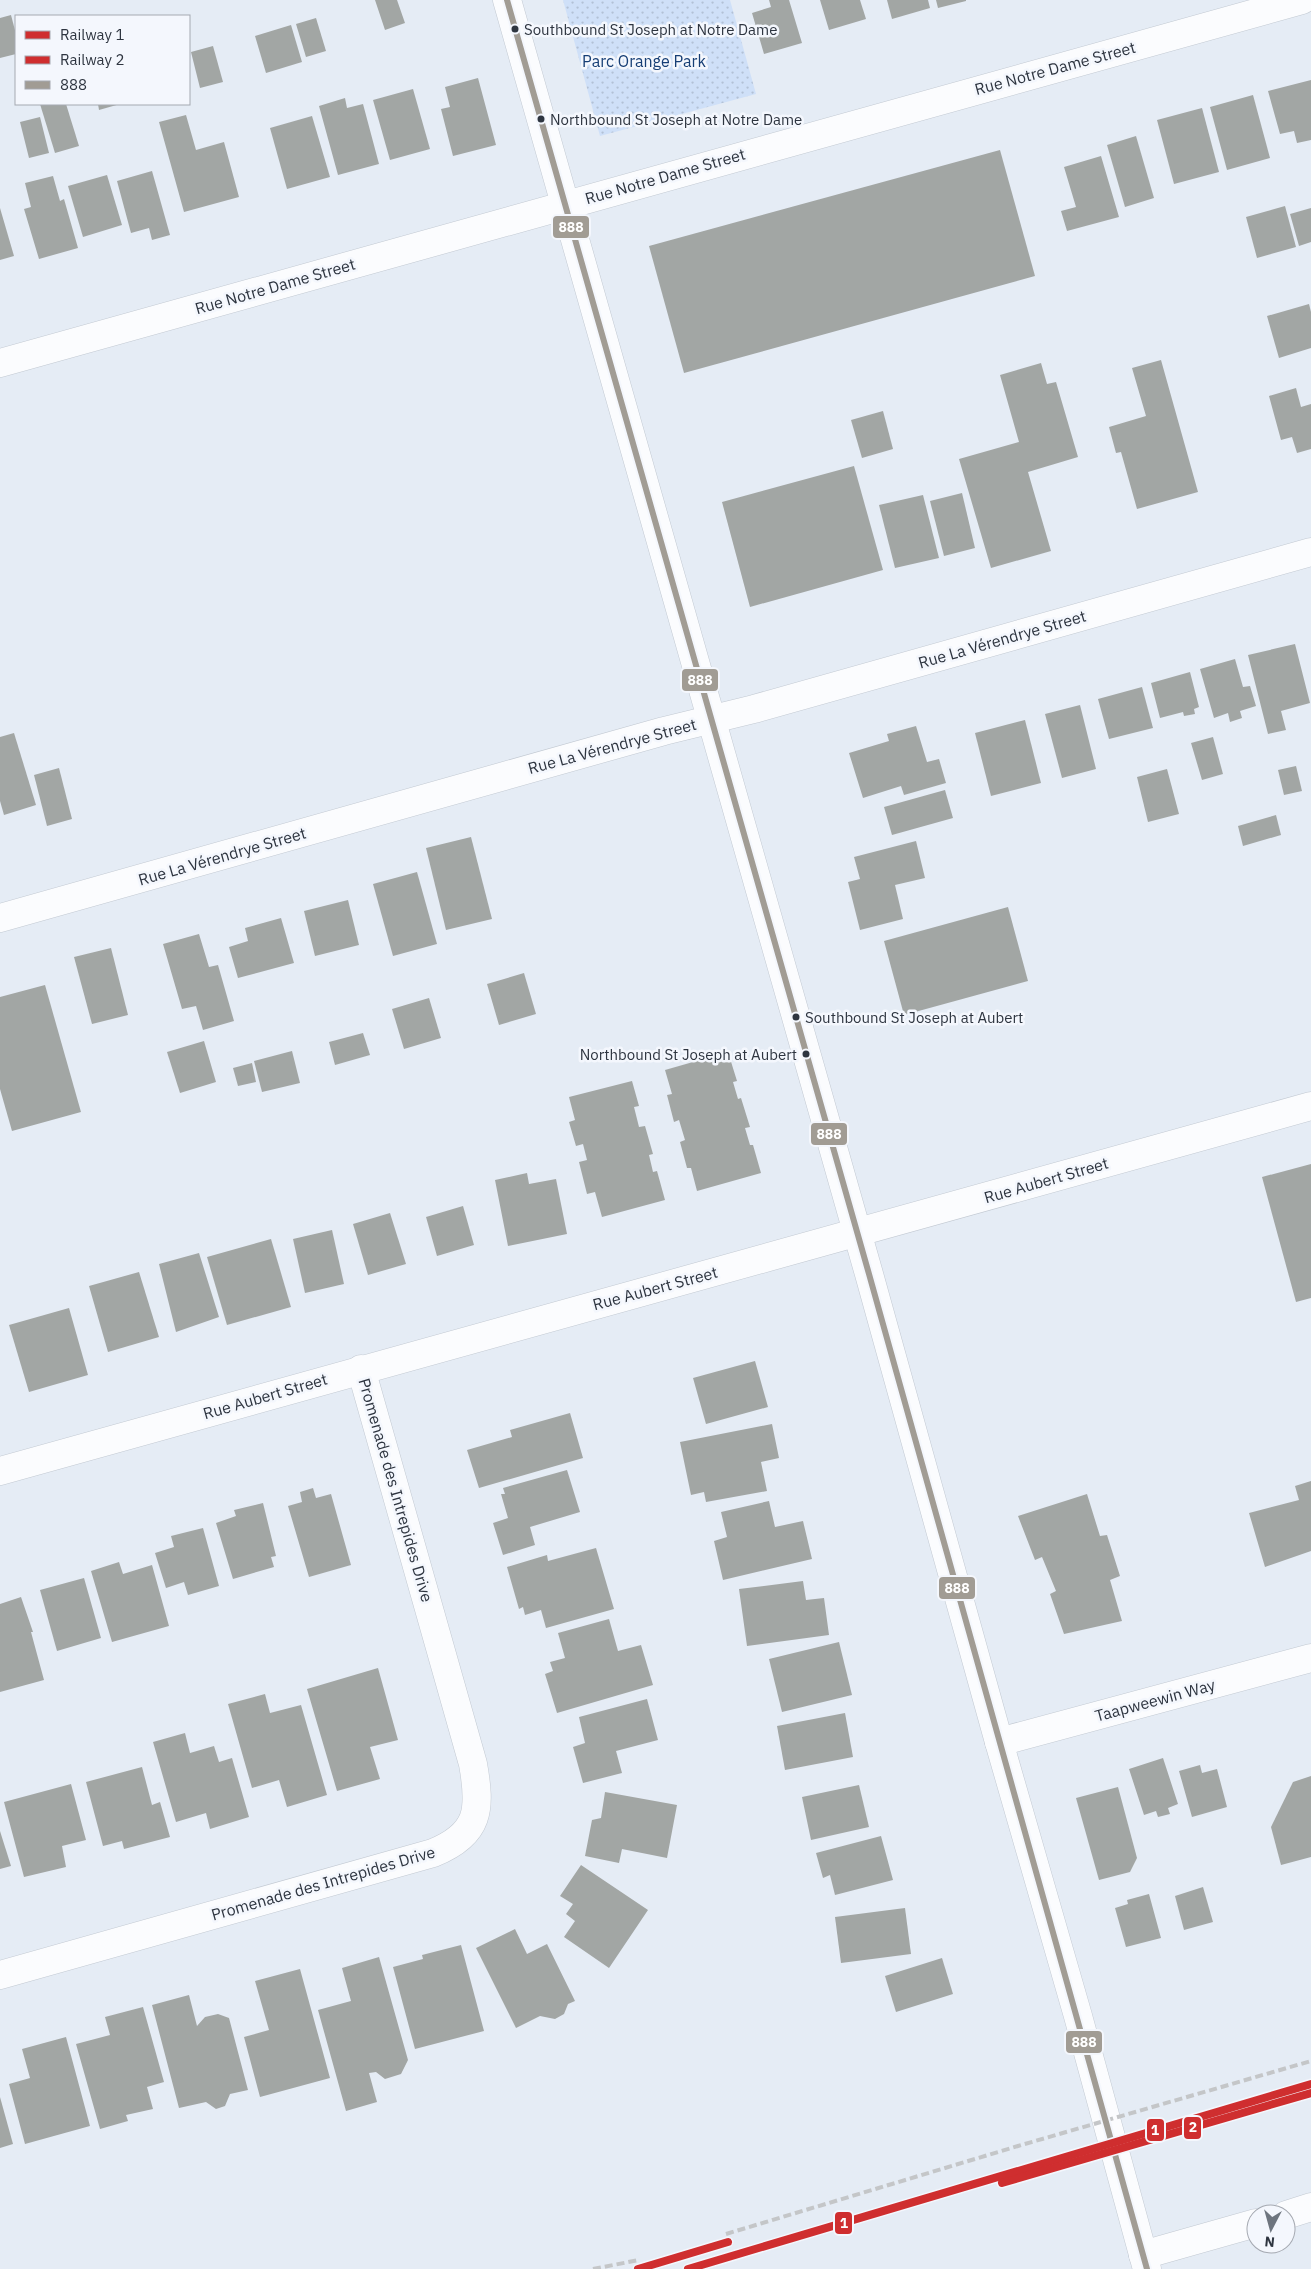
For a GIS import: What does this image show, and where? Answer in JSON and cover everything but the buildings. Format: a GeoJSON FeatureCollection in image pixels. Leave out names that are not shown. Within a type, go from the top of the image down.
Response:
{"type":"FeatureCollection","features":[{"type":"Feature","properties":{"kind":"street"},"geometry":{"type":"LineString","coordinates":[[508,0],[999,1742],[1076,2007],[1145,2262],[1246,2227]]}},
{"type":"Feature","properties":{"kind":"street","name":"Rue Notre Dame Street"},"geometry":{"type":"LineString","coordinates":[[0,363],[1302,0]]}},
{"type":"Feature","properties":{"kind":"street","name":"Rue La Vérendrye Street"},"geometry":{"type":"LineString","coordinates":[[0,918],[1311,552]]}},
{"type":"Feature","properties":{"kind":"street","name":"Rue Aubert Street"},"geometry":{"type":"LineString","coordinates":[[0,1471],[1311,1106]]}},
{"type":"Feature","properties":{"kind":"street","name":"Promenade des Intrepides Drive"},"geometry":{"type":"LineString","coordinates":[[0,1975],[433,1853],[450,1846],[464,1835],[474,1820],[478,1804],[473,1764],[361,1369]]}},
{"type":"Feature","properties":{"kind":"street","name":"Taapweewin Way"},"geometry":{"type":"LineString","coordinates":[[999,1742],[1311,1658]]}},
{"type":"Feature","properties":{"kind":"street"},"geometry":{"type":"LineString","coordinates":[[1296,2212],[1311,2208]]}},
{"type":"Feature","properties":{"kind":"green space","name":"Parc Orange Park"},"geometry":{"type":"Polygon","coordinates":[[[563,0],[730,0],[756,94],[600,136],[563,0]]]}},
{"type":"Feature","properties":{"kind":"railway"},"geometry":{"type":"LineString","coordinates":[[726,2234],[1018,2146],[1311,2061]]}},
{"type":"Feature","properties":{"kind":"railway"},"geometry":{"type":"LineString","coordinates":[[593,2269],[639,2260]]}},
{"type":"Feature","properties":{"kind":"rail line","name":"1"},"geometry":{"type":"LineString","coordinates":[[688,2269],[1311,2084]]}},
{"type":"Feature","properties":{"kind":"rail line","name":"2"},"geometry":{"type":"LineString","coordinates":[[1002,2183],[1311,2093]]}},
{"type":"Feature","properties":{"kind":"rail line","name":"2"},"geometry":{"type":"LineString","coordinates":[[638,2269],[728,2242]]}},
{"type":"Feature","properties":{"kind":"transit line","name":"888"},"geometry":{"type":"LineString","coordinates":[[507,0],[869,1274],[1147,2269]]}},
{"type":"Feature","properties":{"kind":"place","name":"Southbound St Joseph at Notre Dame"},"geometry":{"type":"Point","coordinates":[515,29]}},
{"type":"Feature","properties":{"kind":"place","name":"Northbound St Joseph at Notre Dame"},"geometry":{"type":"Point","coordinates":[541,119]}},
{"type":"Feature","properties":{"kind":"place","name":"Southbound St Joseph at Aubert"},"geometry":{"type":"Point","coordinates":[796,1017]}},
{"type":"Feature","properties":{"kind":"place","name":"Northbound St Joseph at Aubert"},"geometry":{"type":"Point","coordinates":[806,1054]}}]}
